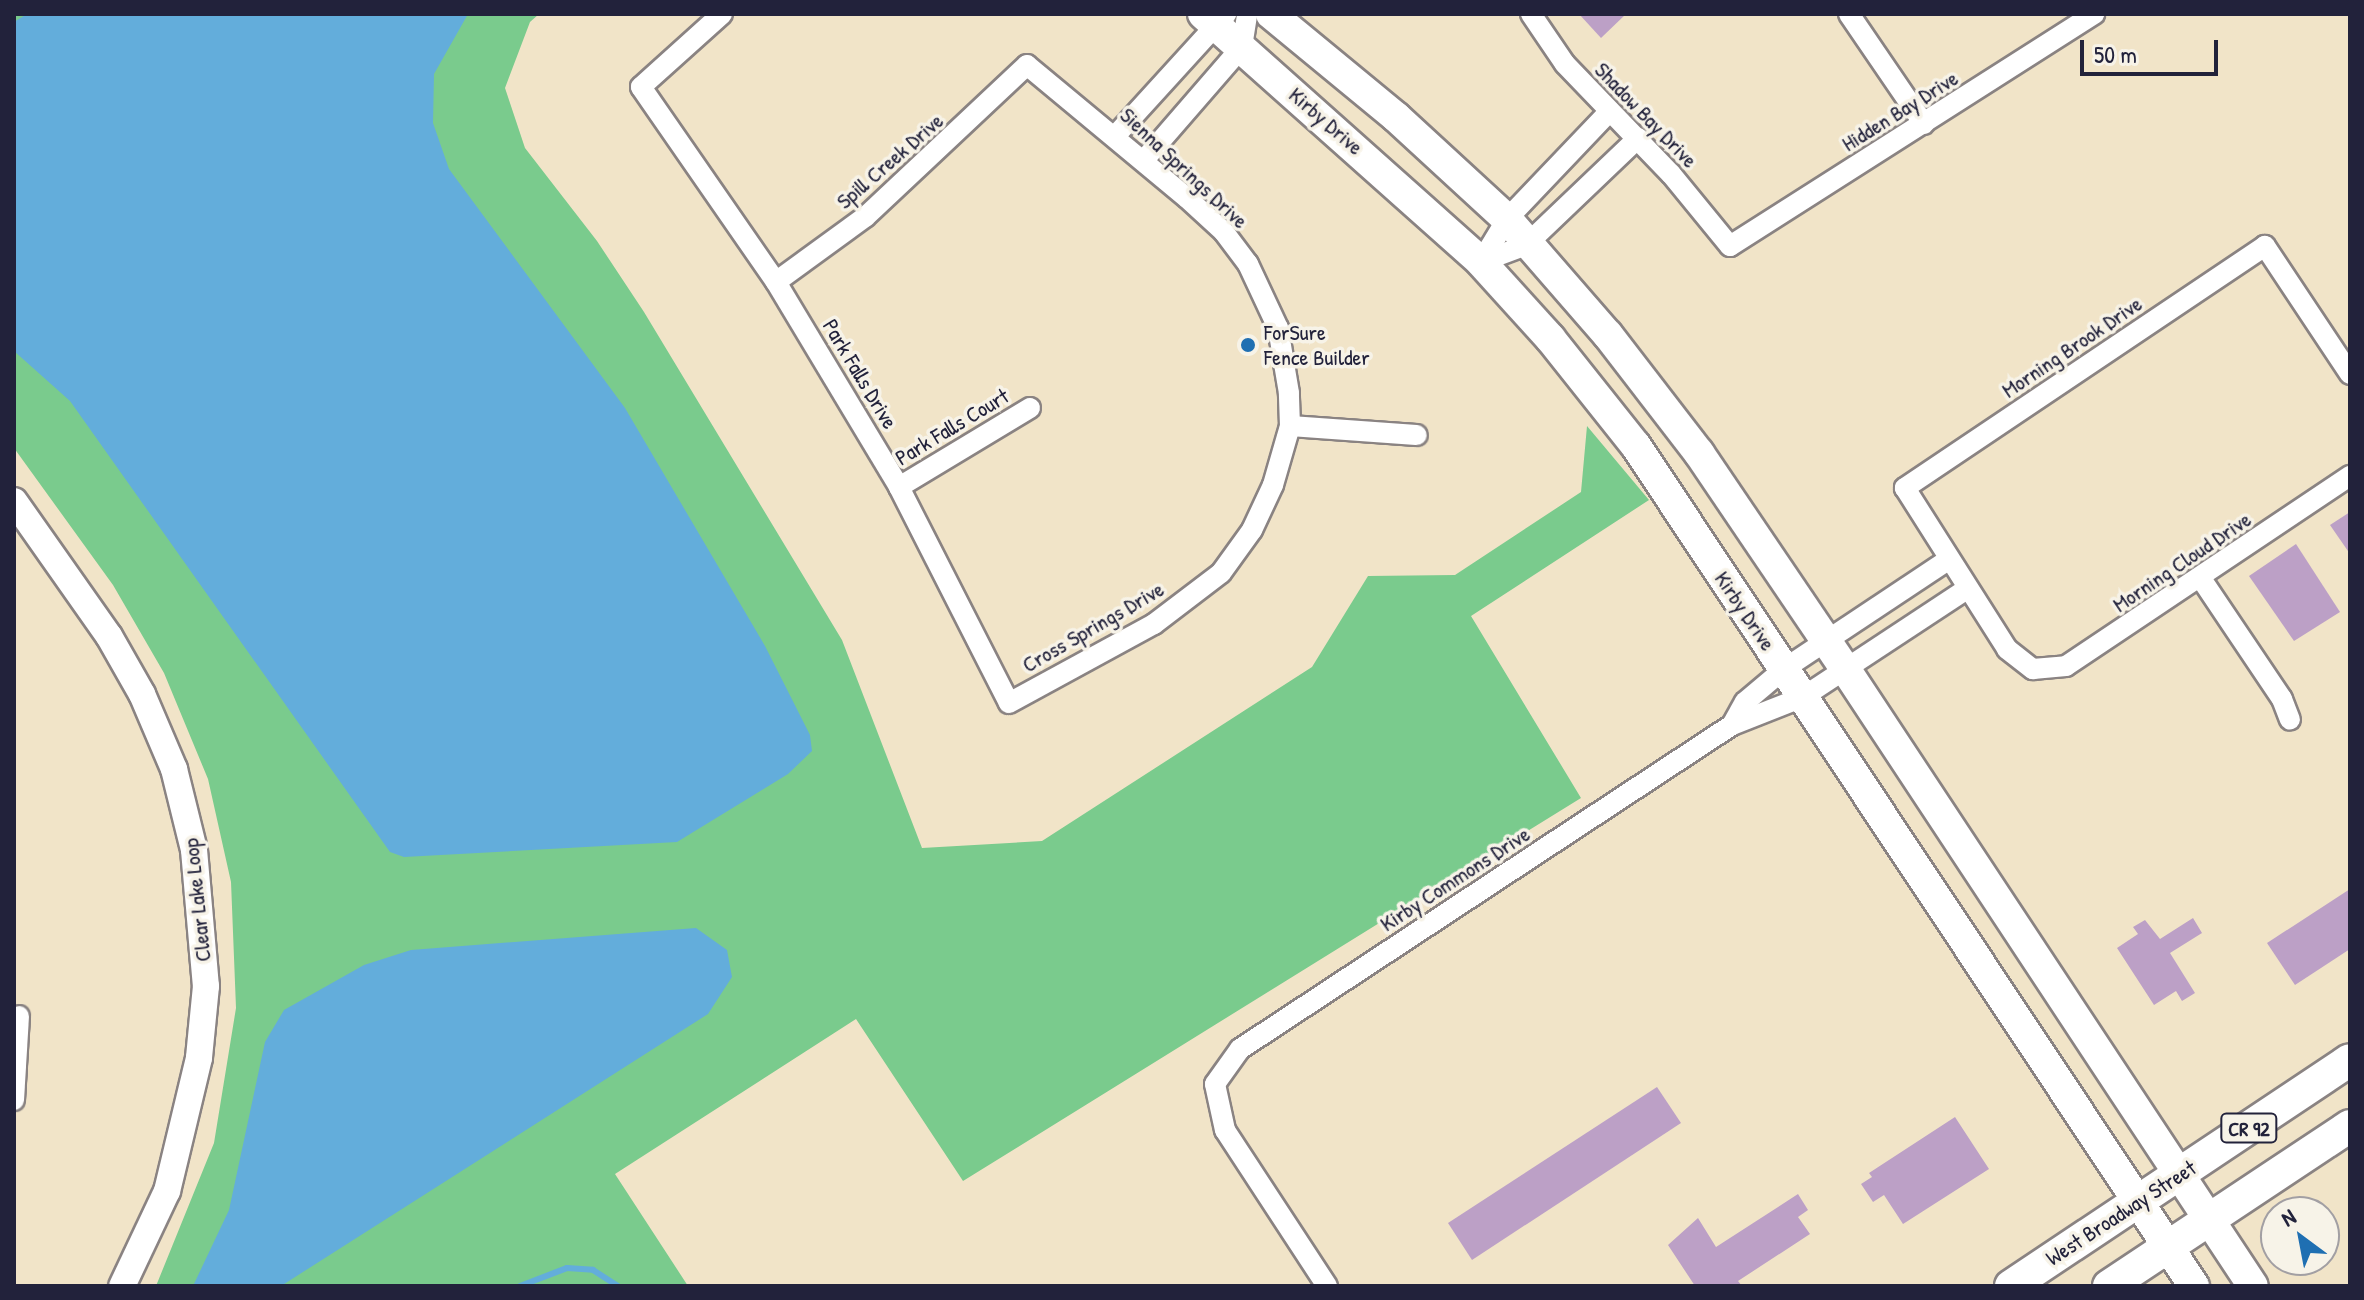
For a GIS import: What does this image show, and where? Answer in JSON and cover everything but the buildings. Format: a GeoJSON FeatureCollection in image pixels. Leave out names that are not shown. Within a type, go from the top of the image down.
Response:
{"type":"FeatureCollection","features":[{"type":"Feature","properties":{"kind":"main road"},"geometry":{"type":"LineString","coordinates":[[1271,14],[1396,117],[1507,219],[1645,382],[1846,670],[2253,1286]]}},
{"type":"Feature","properties":{"kind":"main road","name":"Kirby Drive"},"geometry":{"type":"LineString","coordinates":[[1214,17],[1242,47],[1481,262],[1550,338],[1636,446],[2194,1286]]}},
{"type":"Feature","properties":{"kind":"main road"},"geometry":{"type":"LineString","coordinates":[[1988,980],[2028,946]]}},
{"type":"Feature","properties":{"kind":"main road","name":"West Broadway Street"},"geometry":{"type":"LineString","coordinates":[[2011,1286],[2350,1060]]}},
{"type":"Feature","properties":{"kind":"main road","name":"CR 92"},"geometry":{"type":"LineString","coordinates":[[2109,1286],[2350,1126]]}},
{"type":"Feature","properties":{"kind":"street","name":"Park Falls Drive"},"geometry":{"type":"LineString","coordinates":[[722,14],[641,87],[776,282],[899,487],[1009,703]]}},
{"type":"Feature","properties":{"kind":"street"},"geometry":{"type":"LineString","coordinates":[[1144,160],[1242,47],[1247,14]]}},
{"type":"Feature","properties":{"kind":"street","name":"Shadow Bay Drive"},"geometry":{"type":"LineString","coordinates":[[1531,14],[1565,64],[1638,138],[1730,246]]}},
{"type":"Feature","properties":{"kind":"street"},"geometry":{"type":"LineString","coordinates":[[1849,14],[1924,124]]}},
{"type":"Feature","properties":{"kind":"street","name":"Hidden Bay Drive"},"geometry":{"type":"LineString","coordinates":[[1730,246],[2094,14]]}},
{"type":"Feature","properties":{"kind":"street"},"geometry":{"type":"LineString","coordinates":[[1116,135],[1214,17]]}},
{"type":"Feature","properties":{"kind":"street","name":"Sienna Springs Drive"},"geometry":{"type":"LineString","coordinates":[[1027,65],[1116,135],[1224,232],[1248,264],[1278,328],[1290,426]]}},
{"type":"Feature","properties":{"kind":"street","name":"Spill Creek Drive"},"geometry":{"type":"LineString","coordinates":[[776,282],[865,217],[1027,65]]}},
{"type":"Feature","properties":{"kind":"street"},"geometry":{"type":"LineString","coordinates":[[1481,262],[1507,219],[1610,111]]}},
{"type":"Feature","properties":{"kind":"street"},"geometry":{"type":"LineString","coordinates":[[1481,262],[1526,245],[1638,138]]}},
{"type":"Feature","properties":{"kind":"street","name":"Morning Brook Drive"},"geometry":{"type":"LineString","coordinates":[[1948,560],[1905,488],[2265,246],[2350,374]]}},
{"type":"Feature","properties":{"kind":"street","name":"Park Falls Court"},"geometry":{"type":"LineString","coordinates":[[899,487],[1030,408]]}},
{"type":"Feature","properties":{"kind":"street"},"geometry":{"type":"LineString","coordinates":[[1290,426],[1417,435]]}},
{"type":"Feature","properties":{"kind":"street","name":"Cross Springs Drive"},"geometry":{"type":"LineString","coordinates":[[1009,703],[1154,624],[1221,573],[1268,496],[1290,426]]}},
{"type":"Feature","properties":{"kind":"street","name":"Morning Cloud Drive"},"geometry":{"type":"LineString","coordinates":[[1967,589],[2007,649],[2033,669],[2066,666],[2202,580],[2350,476]]}},
{"type":"Feature","properties":{"kind":"street","name":"Clear Lake Loop"},"geometry":{"type":"LineString","coordinates":[[19,519],[109,636],[142,694],[174,769],[194,850],[206,986],[199,1058],[167,1191],[122,1286]]}},
{"type":"Feature","properties":{"kind":"street"},"geometry":{"type":"LineString","coordinates":[[1948,560],[1967,589]]}},
{"type":"Feature","properties":{"kind":"street","name":"Kirby Commons Drive"},"geometry":{"type":"LineString","coordinates":[[1732,725],[1745,702],[1784,669],[1948,560]]}},
{"type":"Feature","properties":{"kind":"street"},"geometry":{"type":"LineString","coordinates":[[2202,580],[2282,699],[2290,720]]}},
{"type":"Feature","properties":{"kind":"street","name":"Kirby Commons Drive"},"geometry":{"type":"LineString","coordinates":[[1327,1286],[1225,1130],[1215,1084],[1240,1049],[1732,725],[1803,697],[1967,589]]}},
{"type":"Feature","properties":{"kind":"street"},"geometry":{"type":"LineString","coordinates":[[14,1100],[19,1016]]}},
{"type":"Feature","properties":{"kind":"green space"},"geometry":{"type":"Polygon","coordinates":[[[14,14],[539,14],[530,22],[505,88],[525,148],[597,241],[644,312],[842,640],[922,848],[1042,841],[1312,667],[1368,576],[1455,575],[1581,492],[1587,426],[1649,500],[1471,616],[1581,798],[963,1181],[856,1019],[615,1174],[688,1286],[156,1286],[214,1143],[236,1008],[231,882],[208,779],[164,673],[113,585],[14,448],[14,14]]]}},
{"type":"Feature","properties":{"kind":"water"},"geometry":{"type":"Polygon","coordinates":[[[27,14],[468,14],[434,74],[433,123],[449,169],[625,408],[765,646],[810,735],[812,751],[788,774],[677,842],[404,857],[390,852],[70,401],[14,351],[14,22],[27,14]]]}},
{"type":"Feature","properties":{"kind":"water"},"geometry":{"type":"Polygon","coordinates":[[[696,928],[727,950],[732,977],[708,1014],[281,1286],[193,1286],[229,1210],[265,1042],[284,1010],[364,965],[411,950],[696,928]]]}},
{"type":"Feature","properties":{"kind":"waterway"},"geometry":{"type":"LineString","coordinates":[[520,1286],[567,1268],[593,1270],[618,1286]]}},
{"type":"Feature","properties":{"kind":"place","name":"ForSure Fence Builder"},"geometry":{"type":"Point","coordinates":[1248,345]}}]}
